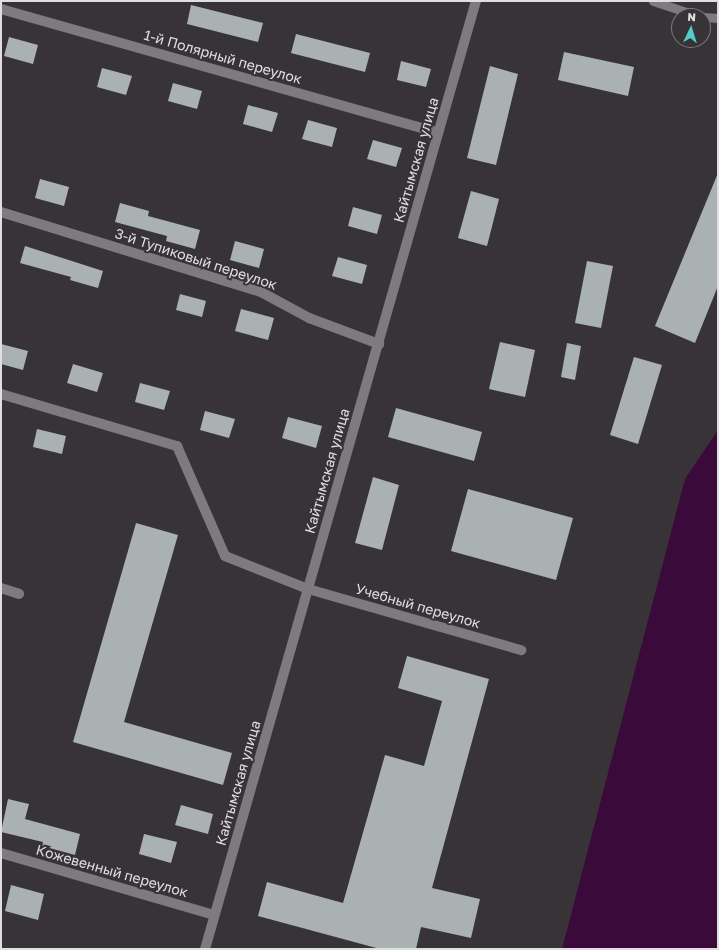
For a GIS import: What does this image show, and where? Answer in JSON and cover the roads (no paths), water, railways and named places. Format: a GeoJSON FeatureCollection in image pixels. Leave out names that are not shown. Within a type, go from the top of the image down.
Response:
{"type":"FeatureCollection","features":[{"type":"Feature","properties":{"kind":"street","name":"Кайтымская улица"},"geometry":{"type":"LineString","coordinates":[[205,949],[476,1]]}},
{"type":"Feature","properties":{"kind":"street","name":"1-й Полярный переулок"},"geometry":{"type":"LineString","coordinates":[[1,9],[438,133]]}},
{"type":"Feature","properties":{"kind":"street","name":"3-й Тупиковый переулок"},"geometry":{"type":"LineString","coordinates":[[1,212],[261,292],[309,318],[379,344]]}},
{"type":"Feature","properties":{"kind":"street","name":"Учебный переулок"},"geometry":{"type":"LineString","coordinates":[[1,394],[177,446],[225,556],[308,589],[520,650]]}},
{"type":"Feature","properties":{"kind":"street"},"geometry":{"type":"LineString","coordinates":[[1,588],[19,594]]}},
{"type":"Feature","properties":{"kind":"street","name":"Кожевенный переулок"},"geometry":{"type":"LineString","coordinates":[[1,853],[214,915]]}},
{"type":"Feature","properties":{"kind":"lane"},"geometry":{"type":"LineString","coordinates":[[653,1],[674,8]]}}]}
